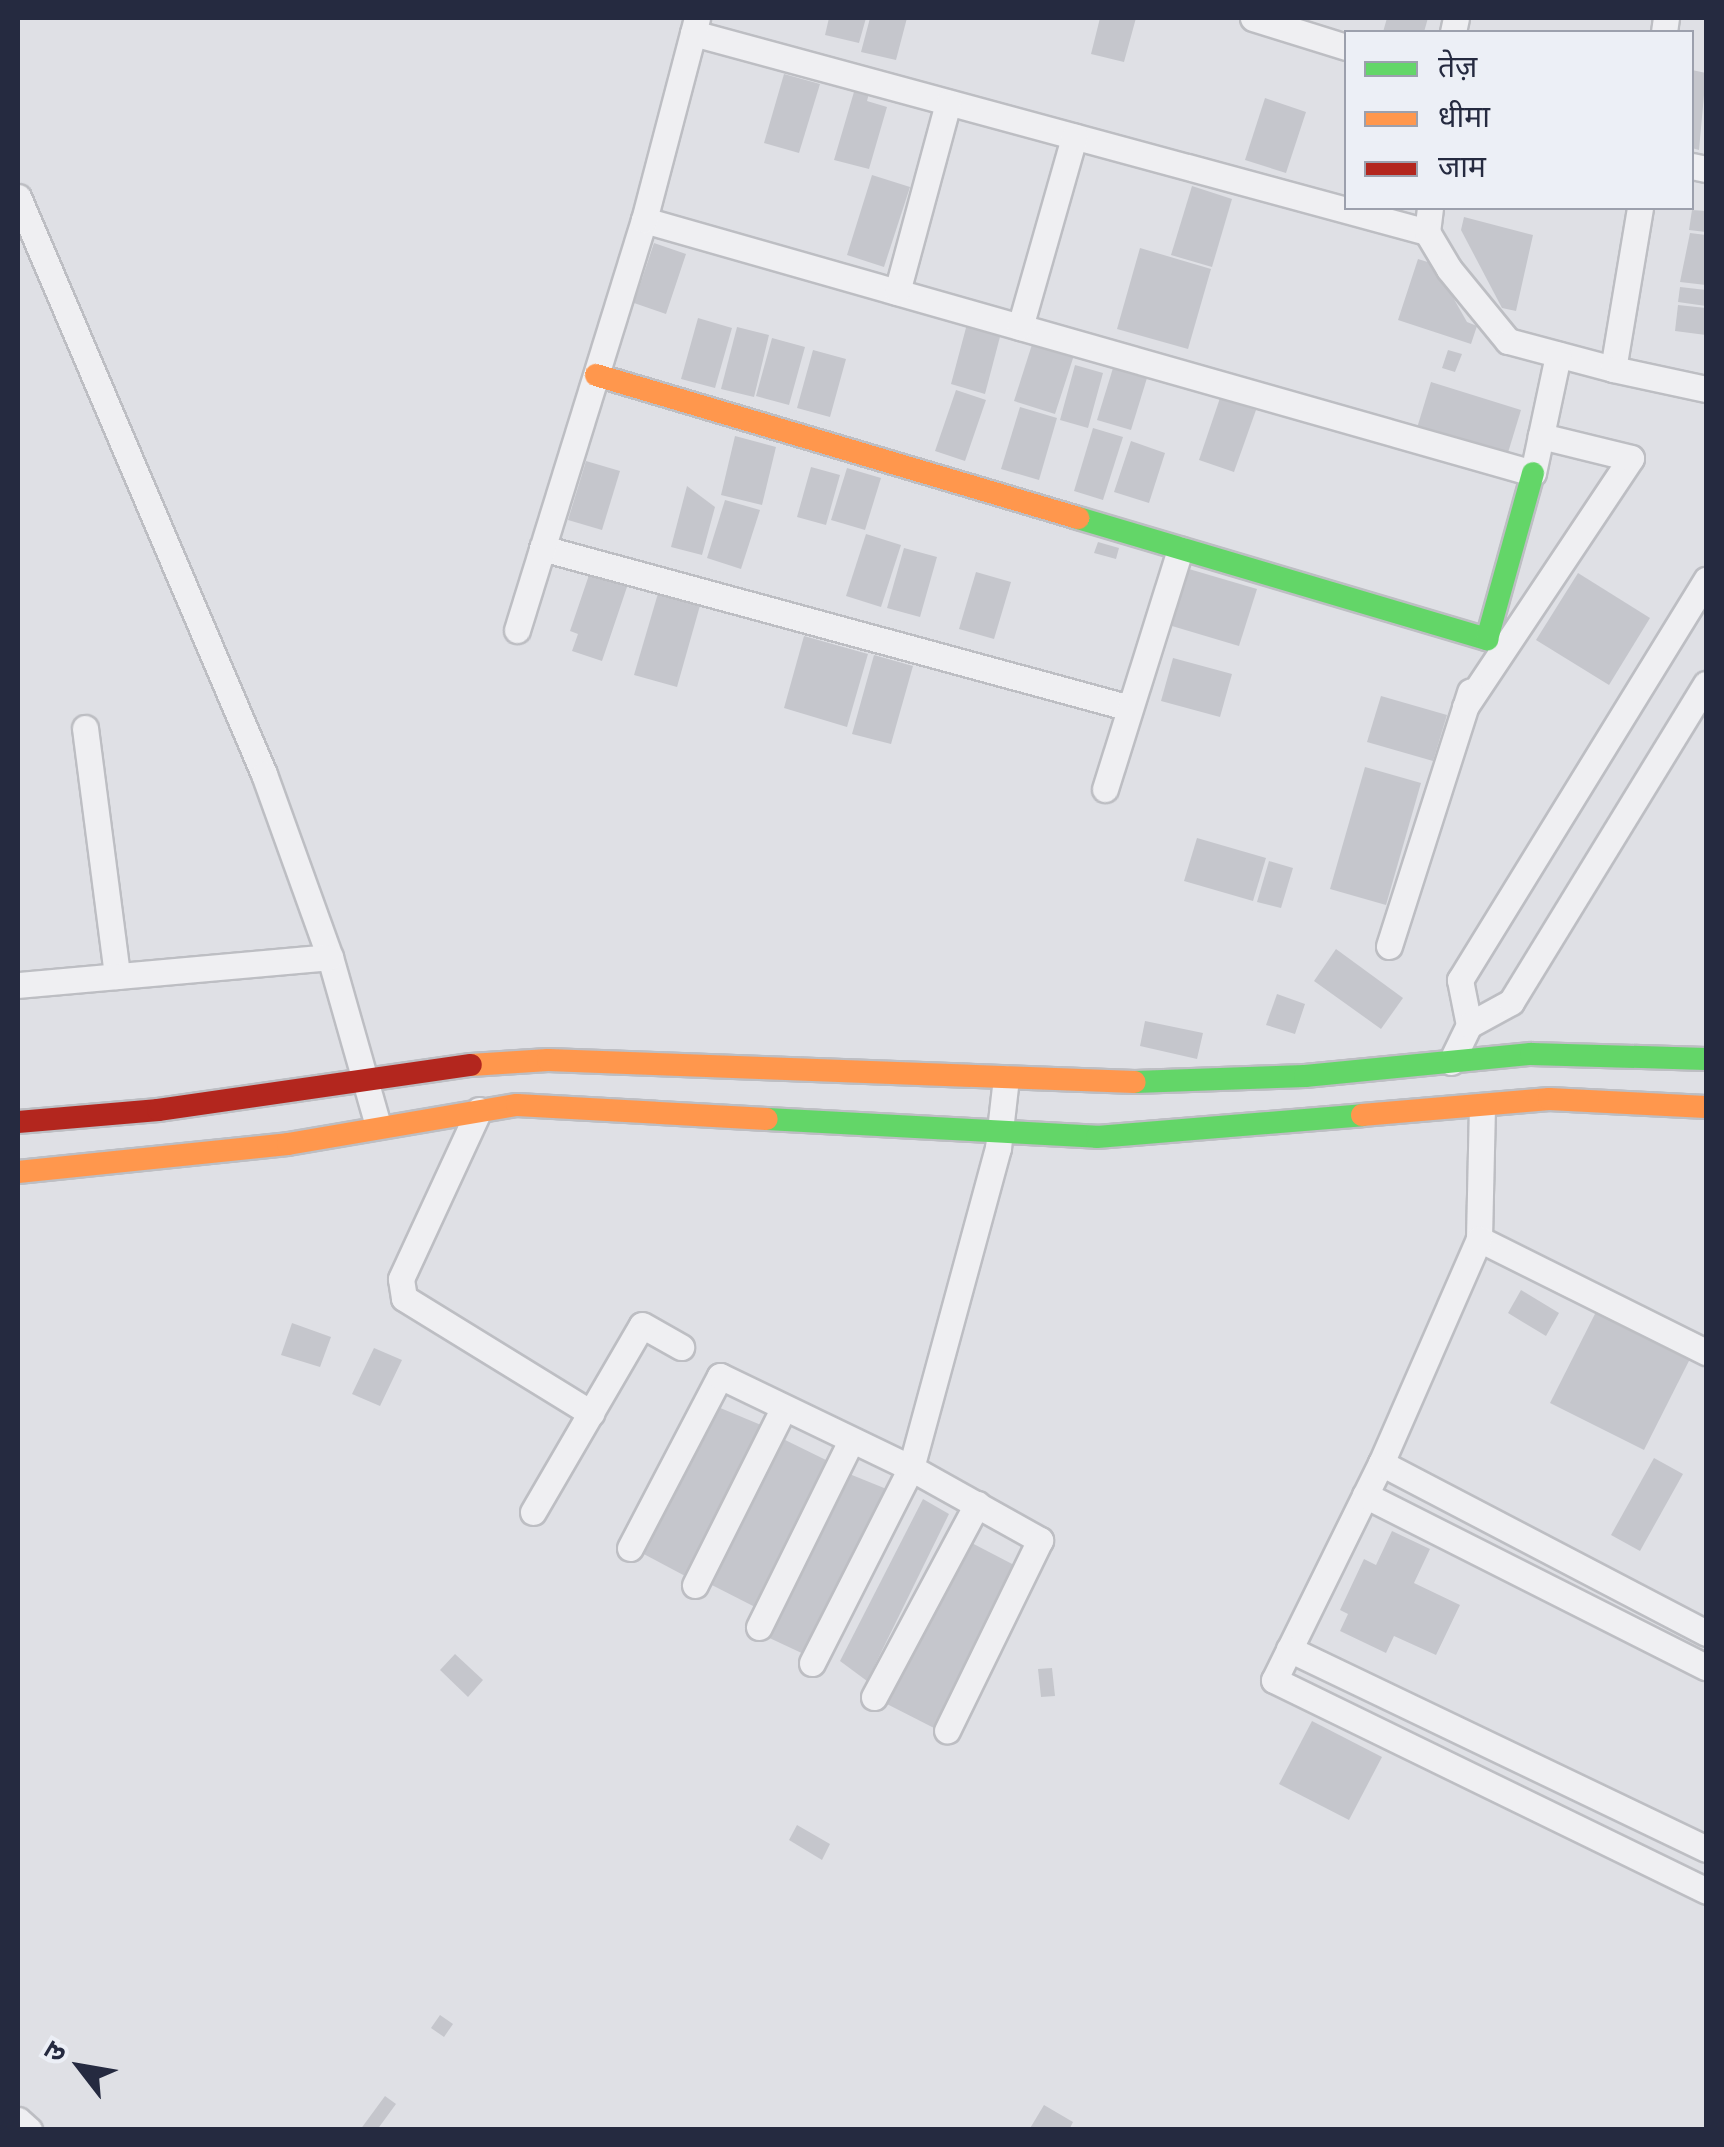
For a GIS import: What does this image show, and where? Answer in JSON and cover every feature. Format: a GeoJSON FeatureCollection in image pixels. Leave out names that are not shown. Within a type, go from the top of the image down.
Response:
{"type":"FeatureCollection","features":[{"type":"Feature","properties":{"kind":"street"},"geometry":{"type":"LineString","coordinates":[[1253,18],[1344,46]]}},
{"type":"Feature","properties":{"kind":"street"},"geometry":{"type":"LineString","coordinates":[[517,630],[644,220],[695,25],[1074,138],[1344,200]]}},
{"type":"Feature","properties":{"kind":"street"},"geometry":{"type":"LineString","coordinates":[[897,292],[948,103]]}},
{"type":"Feature","properties":{"kind":"street"},"geometry":{"type":"LineString","coordinates":[[1020,327],[1074,138]]}},
{"type":"Feature","properties":{"kind":"street"},"geometry":{"type":"LineString","coordinates":[[18,196],[29,253],[264,774],[330,957],[378,1126]]}},
{"type":"Feature","properties":{"kind":"street"},"geometry":{"type":"LineString","coordinates":[[1386,210],[1429,220],[1508,341],[1706,389]]}},
{"type":"Feature","properties":{"kind":"street"},"geometry":{"type":"LineString","coordinates":[[1613,369],[1640,210]]}},
{"type":"Feature","properties":{"kind":"street"},"geometry":{"type":"LineString","coordinates":[[644,220],[1533,473]]}},
{"type":"Feature","properties":{"kind":"street"},"geometry":{"type":"LineString","coordinates":[[1389,946],[1486,639],[1533,473],[1558,355]]}},
{"type":"Feature","properties":{"kind":"street"},"geometry":{"type":"LineString","coordinates":[[596,375],[1486,639]]}},
{"type":"Feature","properties":{"kind":"street"},"geometry":{"type":"LineString","coordinates":[[1465,707],[1630,458],[1541,436]]}},
{"type":"Feature","properties":{"kind":"street"},"geometry":{"type":"LineString","coordinates":[[542,548],[1130,708]]}},
{"type":"Feature","properties":{"kind":"street"},"geometry":{"type":"LineString","coordinates":[[1104,790],[1180,550]]}},
{"type":"Feature","properties":{"kind":"street"},"geometry":{"type":"LineString","coordinates":[[1469,1025],[1460,980],[1706,580]]}},
{"type":"Feature","properties":{"kind":"street"},"geometry":{"type":"LineString","coordinates":[[1451,1062],[1469,1025],[1512,1002],[1706,684]]}},
{"type":"Feature","properties":{"kind":"street"},"geometry":{"type":"LineString","coordinates":[[85,728],[117,976]]}},
{"type":"Feature","properties":{"kind":"street"},"geometry":{"type":"LineString","coordinates":[[18,984],[330,957]]}},
{"type":"Feature","properties":{"kind":"street"},"geometry":{"type":"LineString","coordinates":[[18,1122],[158,1110],[365,1077],[548,1060],[1168,1082],[1531,1054],[1706,1059]]}},
{"type":"Feature","properties":{"kind":"street"},"geometry":{"type":"LineString","coordinates":[[812,1663],[911,1468],[1000,1133],[1006,1078]]}},
{"type":"Feature","properties":{"kind":"street"},"geometry":{"type":"LineString","coordinates":[[18,1172],[288,1144],[517,1105],[1000,1133],[1180,1132],[1549,1099],[1706,1108]]}},
{"type":"Feature","properties":{"kind":"street"},"geometry":{"type":"LineString","coordinates":[[1482,1106],[1479,1239],[1381,1464],[1274,1680],[1706,1891]]}},
{"type":"Feature","properties":{"kind":"street"},"geometry":{"type":"LineString","coordinates":[[479,1110],[402,1279],[404,1298],[591,1412]]}},
{"type":"Feature","properties":{"kind":"street"},"geometry":{"type":"LineString","coordinates":[[1479,1239],[1706,1352]]}},
{"type":"Feature","properties":{"kind":"street"},"geometry":{"type":"LineString","coordinates":[[533,1512],[642,1325],[681,1347]]}},
{"type":"Feature","properties":{"kind":"street"},"geometry":{"type":"LineString","coordinates":[[630,1548],[720,1376],[911,1468],[1040,1540],[948,1732]]}},
{"type":"Feature","properties":{"kind":"street"},"geometry":{"type":"LineString","coordinates":[[695,1585],[783,1409]]}},
{"type":"Feature","properties":{"kind":"street"},"geometry":{"type":"LineString","coordinates":[[759,1627],[851,1441]]}},
{"type":"Feature","properties":{"kind":"street"},"geometry":{"type":"LineString","coordinates":[[1381,1464],[1706,1633]]}},
{"type":"Feature","properties":{"kind":"street"},"geometry":{"type":"LineString","coordinates":[[1365,1495],[1706,1667]]}},
{"type":"Feature","properties":{"kind":"street"},"geometry":{"type":"LineString","coordinates":[[874,1698],[977,1504]]}},
{"type":"Feature","properties":{"kind":"street"},"geometry":{"type":"LineString","coordinates":[[1289,1649],[1706,1849]]}},
{"type":"Feature","properties":{"kind":"street"},"geometry":{"type":"LineString","coordinates":[[18,2120],[28,2130]]}},
{"type":"Feature","properties":{"kind":"building"},"geometry":{"type":"Polygon","coordinates":[[[829,18],[866,18],[859,43],[825,35],[829,18]]]}},
{"type":"Feature","properties":{"kind":"building"},"geometry":{"type":"Polygon","coordinates":[[[870,18],[907,18],[896,60],[861,52],[870,18]]]}},
{"type":"Feature","properties":{"kind":"building"},"geometry":{"type":"Polygon","coordinates":[[[1100,18],[1136,18],[1124,62],[1091,54],[1100,18]]]}},
{"type":"Feature","properties":{"kind":"building"},"geometry":{"type":"Polygon","coordinates":[[[1387,18],[1428,18],[1425,30],[1384,30],[1387,18]]]}},
{"type":"Feature","properties":{"kind":"building"},"geometry":{"type":"Polygon","coordinates":[[[1694,70],[1706,73],[1699,150],[1694,149],[1694,70]]]}},
{"type":"Feature","properties":{"kind":"building"},"geometry":{"type":"Polygon","coordinates":[[[784,74],[820,84],[799,153],[764,143],[784,74]]]}},
{"type":"Feature","properties":{"kind":"building"},"geometry":{"type":"Polygon","coordinates":[[[856,85],[870,89],[867,101],[887,107],[869,169],[834,160],[856,85]]]}},
{"type":"Feature","properties":{"kind":"building"},"geometry":{"type":"Polygon","coordinates":[[[1265,98],[1306,112],[1286,173],[1245,160],[1265,98]]]}},
{"type":"Feature","properties":{"kind":"building"},"geometry":{"type":"Polygon","coordinates":[[[872,175],[910,187],[884,267],[847,255],[872,175]]]}},
{"type":"Feature","properties":{"kind":"building"},"geometry":{"type":"Polygon","coordinates":[[[1192,186],[1232,199],[1212,267],[1171,255],[1192,186]]]}},
{"type":"Feature","properties":{"kind":"building"},"geometry":{"type":"Polygon","coordinates":[[[1692,210],[1706,211],[1706,232],[1689,230],[1692,210]]]}},
{"type":"Feature","properties":{"kind":"building"},"geometry":{"type":"Polygon","coordinates":[[[1464,217],[1533,235],[1516,311],[1502,308],[1461,230],[1464,217]]]}},
{"type":"Feature","properties":{"kind":"building"},"geometry":{"type":"Polygon","coordinates":[[[1690,233],[1706,235],[1706,285],[1680,282],[1690,233]]]}},
{"type":"Feature","properties":{"kind":"building"},"geometry":{"type":"Polygon","coordinates":[[[654,243],[686,254],[666,314],[634,303],[654,243]]]}},
{"type":"Feature","properties":{"kind":"building"},"geometry":{"type":"Polygon","coordinates":[[[1140,248],[1211,269],[1188,349],[1117,329],[1140,248]]]}},
{"type":"Feature","properties":{"kind":"building"},"geometry":{"type":"Polygon","coordinates":[[[1418,259],[1434,264],[1467,322],[1477,326],[1471,344],[1398,320],[1418,259]]]}},
{"type":"Feature","properties":{"kind":"building"},"geometry":{"type":"Polygon","coordinates":[[[1680,287],[1706,290],[1706,306],[1678,302],[1680,287]]]}},
{"type":"Feature","properties":{"kind":"building"},"geometry":{"type":"Polygon","coordinates":[[[1678,305],[1706,308],[1706,335],[1675,331],[1678,305]]]}},
{"type":"Feature","properties":{"kind":"building"},"geometry":{"type":"Polygon","coordinates":[[[698,318],[732,328],[715,388],[681,379],[698,318]]]}},
{"type":"Feature","properties":{"kind":"building"},"geometry":{"type":"Polygon","coordinates":[[[967,324],[1001,333],[985,394],[951,384],[967,324]]]}},
{"type":"Feature","properties":{"kind":"building"},"geometry":{"type":"Polygon","coordinates":[[[737,327],[769,335],[754,397],[721,389],[737,327]]]}},
{"type":"Feature","properties":{"kind":"building"},"geometry":{"type":"Polygon","coordinates":[[[1035,335],[1076,349],[1055,414],[1014,401],[1035,335]]]}},
{"type":"Feature","properties":{"kind":"building"},"geometry":{"type":"Polygon","coordinates":[[[772,338],[805,347],[789,405],[756,396],[772,338]]]}},
{"type":"Feature","properties":{"kind":"building"},"geometry":{"type":"Polygon","coordinates":[[[813,350],[846,359],[830,417],[797,408],[813,350]]]}},
{"type":"Feature","properties":{"kind":"building"},"geometry":{"type":"Polygon","coordinates":[[[1448,350],[1462,354],[1455,372],[1442,368],[1448,350]]]}},
{"type":"Feature","properties":{"kind":"building"},"geometry":{"type":"Polygon","coordinates":[[[1075,365],[1103,373],[1088,428],[1060,420],[1075,365]]]}},
{"type":"Feature","properties":{"kind":"building"},"geometry":{"type":"Polygon","coordinates":[[[1113,368],[1147,378],[1131,430],[1097,420],[1113,368]]]}},
{"type":"Feature","properties":{"kind":"building"},"geometry":{"type":"Polygon","coordinates":[[[1431,382],[1521,410],[1507,456],[1417,428],[1431,382]]]}},
{"type":"Feature","properties":{"kind":"building"},"geometry":{"type":"Polygon","coordinates":[[[956,390],[986,400],[965,461],[935,451],[956,390]]]}},
{"type":"Feature","properties":{"kind":"building"},"geometry":{"type":"Polygon","coordinates":[[[1220,398],[1256,410],[1234,472],[1199,460],[1220,398]]]}},
{"type":"Feature","properties":{"kind":"building"},"geometry":{"type":"Polygon","coordinates":[[[1020,407],[1057,418],[1039,480],[1001,469],[1020,407]]]}},
{"type":"Feature","properties":{"kind":"building"},"geometry":{"type":"Polygon","coordinates":[[[1093,428],[1123,437],[1103,500],[1074,491],[1093,428]]]}},
{"type":"Feature","properties":{"kind":"building"},"geometry":{"type":"Polygon","coordinates":[[[735,436],[776,447],[762,505],[721,495],[735,436]]]}},
{"type":"Feature","properties":{"kind":"building"},"geometry":{"type":"Polygon","coordinates":[[[1131,441],[1165,453],[1149,503],[1114,492],[1131,441]]]}},
{"type":"Feature","properties":{"kind":"building"},"geometry":{"type":"Polygon","coordinates":[[[586,461],[620,471],[602,530],[568,520],[586,461]]]}},
{"type":"Feature","properties":{"kind":"building"},"geometry":{"type":"Polygon","coordinates":[[[811,467],[840,475],[826,525],[797,517],[811,467]]]}},
{"type":"Feature","properties":{"kind":"building"},"geometry":{"type":"Polygon","coordinates":[[[847,468],[881,478],[865,530],[831,520],[847,468]]]}},
{"type":"Feature","properties":{"kind":"building"},"geometry":{"type":"Polygon","coordinates":[[[687,486],[715,507],[702,555],[671,547],[687,486]]]}},
{"type":"Feature","properties":{"kind":"building"},"geometry":{"type":"Polygon","coordinates":[[[725,500],[760,510],[741,569],[707,558],[725,500]]]}},
{"type":"Feature","properties":{"kind":"building"},"geometry":{"type":"Polygon","coordinates":[[[866,534],[901,545],[881,607],[846,596],[866,534]]]}},
{"type":"Feature","properties":{"kind":"building"},"geometry":{"type":"Polygon","coordinates":[[[1098,542],[1119,548],[1116,559],[1094,553],[1098,542]]]}},
{"type":"Feature","properties":{"kind":"building"},"geometry":{"type":"Polygon","coordinates":[[[904,548],[937,557],[920,617],[887,608],[904,548]]]}},
{"type":"Feature","properties":{"kind":"building"},"geometry":{"type":"Polygon","coordinates":[[[1189,569],[1257,589],[1239,646],[1172,626],[1189,569]]]}},
{"type":"Feature","properties":{"kind":"building"},"geometry":{"type":"Polygon","coordinates":[[[590,572],[628,584],[602,661],[572,651],[578,634],[570,631],[590,572]]]}},
{"type":"Feature","properties":{"kind":"building"},"geometry":{"type":"Polygon","coordinates":[[[976,572],[1011,582],[994,639],[959,629],[976,572]]]}},
{"type":"Feature","properties":{"kind":"building"},"geometry":{"type":"Polygon","coordinates":[[[1578,573],[1650,618],[1609,685],[1536,640],[1578,573]]]}},
{"type":"Feature","properties":{"kind":"building"},"geometry":{"type":"Polygon","coordinates":[[[659,590],[701,602],[677,687],[634,675],[659,590]]]}},
{"type":"Feature","properties":{"kind":"building"},"geometry":{"type":"Polygon","coordinates":[[[804,636],[868,654],[847,727],[784,708],[804,636]]]}},
{"type":"Feature","properties":{"kind":"building"},"geometry":{"type":"Polygon","coordinates":[[[874,655],[913,666],[891,744],[852,734],[874,655]]]}},
{"type":"Feature","properties":{"kind":"building"},"geometry":{"type":"Polygon","coordinates":[[[1173,658],[1232,674],[1220,717],[1161,701],[1173,658]]]}},
{"type":"Feature","properties":{"kind":"building"},"geometry":{"type":"Polygon","coordinates":[[[1381,696],[1447,715],[1433,761],[1367,742],[1381,696]]]}},
{"type":"Feature","properties":{"kind":"building"},"geometry":{"type":"Polygon","coordinates":[[[1365,767],[1421,783],[1386,905],[1330,889],[1365,767]]]}},
{"type":"Feature","properties":{"kind":"building"},"geometry":{"type":"Polygon","coordinates":[[[1197,838],[1266,858],[1253,901],[1184,881],[1197,838]]]}},
{"type":"Feature","properties":{"kind":"building"},"geometry":{"type":"Polygon","coordinates":[[[1269,861],[1293,868],[1281,908],[1257,902],[1269,861]]]}},
{"type":"Feature","properties":{"kind":"building"},"geometry":{"type":"Polygon","coordinates":[[[1336,949],[1403,998],[1381,1029],[1314,981],[1336,949]]]}},
{"type":"Feature","properties":{"kind":"building"},"geometry":{"type":"Polygon","coordinates":[[[1277,994],[1305,1004],[1295,1034],[1266,1025],[1277,994]]]}},
{"type":"Feature","properties":{"kind":"building"},"geometry":{"type":"Polygon","coordinates":[[[1145,1021],[1203,1033],[1197,1059],[1140,1046],[1145,1021]]]}},
{"type":"Feature","properties":{"kind":"building"},"geometry":{"type":"Polygon","coordinates":[[[1521,1290],[1559,1313],[1546,1336],[1508,1313],[1521,1290]]]}},
{"type":"Feature","properties":{"kind":"building"},"geometry":{"type":"Polygon","coordinates":[[[1600,1304],[1694,1351],[1644,1450],[1550,1403],[1600,1304]]]}},
{"type":"Feature","properties":{"kind":"building"},"geometry":{"type":"Polygon","coordinates":[[[292,1323],[331,1337],[320,1367],[281,1355],[292,1323]]]}},
{"type":"Feature","properties":{"kind":"building"},"geometry":{"type":"Polygon","coordinates":[[[374,1348],[402,1360],[380,1406],[352,1394],[374,1348]]]}},
{"type":"Feature","properties":{"kind":"building"},"geometry":{"type":"Polygon","coordinates":[[[718,1407],[761,1425],[687,1577],[640,1552],[718,1407]]]}},
{"type":"Feature","properties":{"kind":"building"},"geometry":{"type":"Polygon","coordinates":[[[777,1436],[828,1461],[755,1607],[704,1581],[777,1436]]]}},
{"type":"Feature","properties":{"kind":"building"},"geometry":{"type":"Polygon","coordinates":[[[1654,1458],[1683,1474],[1640,1551],[1611,1535],[1654,1458]]]}},
{"type":"Feature","properties":{"kind":"building"},"geometry":{"type":"Polygon","coordinates":[[[847,1473],[889,1490],[808,1656],[761,1634],[847,1473]]]}},
{"type":"Feature","properties":{"kind":"building"},"geometry":{"type":"Polygon","coordinates":[[[923,1499],[949,1514],[867,1681],[840,1661],[923,1499]]]}},
{"type":"Feature","properties":{"kind":"building"},"geometry":{"type":"Polygon","coordinates":[[[1392,1531],[1430,1549],[1414,1583],[1460,1605],[1436,1655],[1394,1636],[1386,1653],[1340,1631],[1348,1614],[1340,1610],[1364,1559],[1376,1565],[1392,1531]]]}},
{"type":"Feature","properties":{"kind":"building"},"geometry":{"type":"Polygon","coordinates":[[[966,1540],[1016,1566],[934,1728],[883,1702],[966,1540]]]}},
{"type":"Feature","properties":{"kind":"building"},"geometry":{"type":"Polygon","coordinates":[[[455,1654],[483,1680],[468,1697],[440,1670],[455,1654]]]}},
{"type":"Feature","properties":{"kind":"building"},"geometry":{"type":"Polygon","coordinates":[[[1052,1668],[1055,1696],[1041,1697],[1038,1669],[1052,1668]]]}},
{"type":"Feature","properties":{"kind":"building"},"geometry":{"type":"Polygon","coordinates":[[[1312,1721],[1382,1757],[1349,1820],[1279,1784],[1312,1721]]]}},
{"type":"Feature","properties":{"kind":"building"},"geometry":{"type":"Polygon","coordinates":[[[797,1825],[830,1844],[822,1860],[789,1840],[797,1825]]]}},
{"type":"Feature","properties":{"kind":"building"},"geometry":{"type":"Polygon","coordinates":[[[440,2015],[453,2024],[444,2037],[431,2028],[440,2015]]]}},
{"type":"Feature","properties":{"kind":"building"},"geometry":{"type":"Polygon","coordinates":[[[385,2096],[396,2104],[377,2130],[360,2130],[385,2096]]]}},
{"type":"Feature","properties":{"kind":"building"},"geometry":{"type":"Polygon","coordinates":[[[1044,2105],[1073,2122],[1069,2130],[1029,2130],[1044,2105]]]}},
{"type":"Feature","properties":{"kind":"traffic: fast"},"geometry":{"type":"LineString","coordinates":[[1078,518],[1487,639],[1533,473]]}},
{"type":"Feature","properties":{"kind":"traffic: fast"},"geometry":{"type":"LineString","coordinates":[[1135,1082],[1305,1076],[1531,1054],[1706,1059]]}},
{"type":"Feature","properties":{"kind":"traffic: fast"},"geometry":{"type":"LineString","coordinates":[[767,1119],[1097,1137],[1362,1115]]}},
{"type":"Feature","properties":{"kind":"traffic: slow"},"geometry":{"type":"LineString","coordinates":[[596,375],[1078,518]]}},
{"type":"Feature","properties":{"kind":"traffic: slow"},"geometry":{"type":"LineString","coordinates":[[471,1065],[548,1060],[1135,1082]]}},
{"type":"Feature","properties":{"kind":"traffic: slow"},"geometry":{"type":"LineString","coordinates":[[1362,1115],[1549,1099],[1706,1107]]}},
{"type":"Feature","properties":{"kind":"traffic: slow"},"geometry":{"type":"LineString","coordinates":[[18,1172],[288,1144],[517,1105],[767,1119]]}},
{"type":"Feature","properties":{"kind":"traffic: jam"},"geometry":{"type":"LineString","coordinates":[[18,1122],[158,1110],[471,1065]]}}]}
